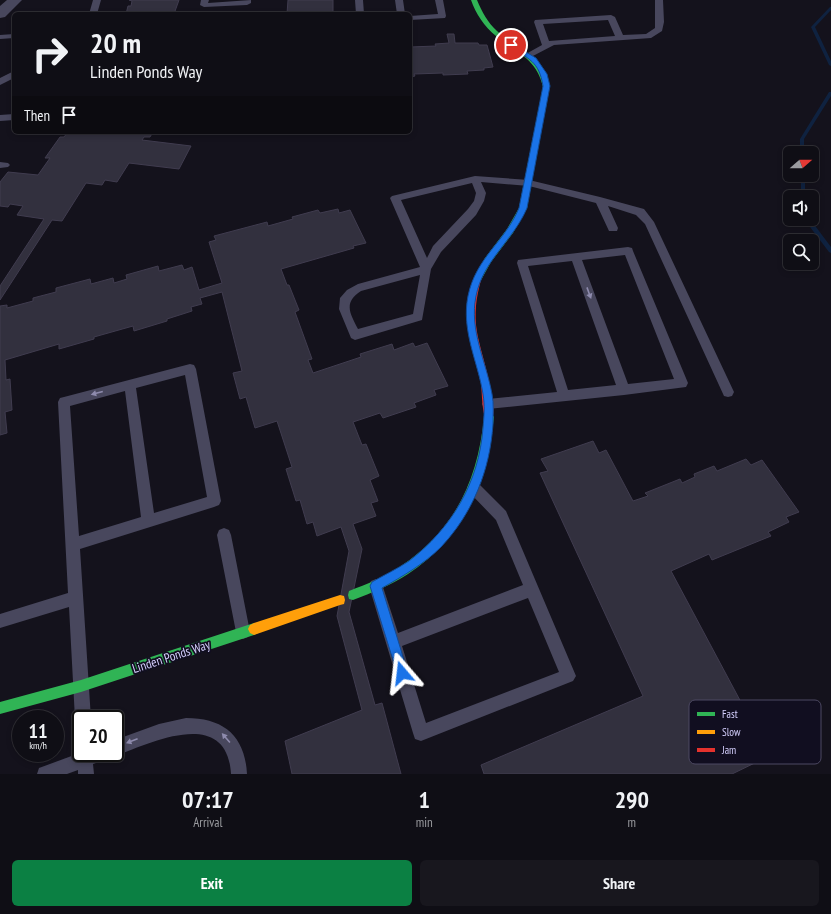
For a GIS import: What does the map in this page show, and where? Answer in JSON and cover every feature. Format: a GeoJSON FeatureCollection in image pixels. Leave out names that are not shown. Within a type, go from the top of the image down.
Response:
{"type":"FeatureCollection","features":[{"type":"Feature","properties":{"kind":"street"},"geometry":{"type":"LineString","coordinates":[[0,14],[15,0]]}},
{"type":"Feature","properties":{"kind":"street"},"geometry":{"type":"LineString","coordinates":[[353,595],[376,586],[412,565],[437,544],[454,524],[474,488],[486,448],[488,394],[472,335],[470,316],[472,297],[476,282],[484,265],[517,222],[523,208],[529,183],[546,86],[544,74],[540,66],[528,55],[497,35],[480,15],[474,0]]}},
{"type":"Feature","properties":{"kind":"street","name":"Linden Ponds Way"},"geometry":{"type":"LineString","coordinates":[[0,708],[81,686],[340,600]]}},
{"type":"Feature","properties":{"kind":"lane"},"geometry":{"type":"LineString","coordinates":[[94,12],[97,0]]}},
{"type":"Feature","properties":{"kind":"lane"},"geometry":{"type":"LineString","coordinates":[[205,0],[204,5],[247,3],[247,0]]}},
{"type":"Feature","properties":{"kind":"lane"},"geometry":{"type":"LineString","coordinates":[[359,0],[360,12]]}},
{"type":"Feature","properties":{"kind":"lane"},"geometry":{"type":"LineString","coordinates":[[399,0],[401,12]]}},
{"type":"Feature","properties":{"kind":"lane"},"geometry":{"type":"LineString","coordinates":[[412,18],[442,16],[439,0]]}},
{"type":"Feature","properties":{"kind":"lane"},"geometry":{"type":"LineString","coordinates":[[528,55],[552,43],[648,36],[659,29],[659,0]]}},
{"type":"Feature","properties":{"kind":"lane"},"geometry":{"type":"LineString","coordinates":[[546,45],[538,22],[611,17],[620,38]]}},
{"type":"Feature","properties":{"kind":"lane"},"geometry":{"type":"LineString","coordinates":[[0,37],[12,36]]}},
{"type":"Feature","properties":{"kind":"lane"},"geometry":{"type":"LineString","coordinates":[[0,82],[12,75]]}},
{"type":"Feature","properties":{"kind":"lane"},"geometry":{"type":"LineString","coordinates":[[0,118],[12,117]]}},
{"type":"Feature","properties":{"kind":"lane"},"geometry":{"type":"LineString","coordinates":[[426,269],[358,288],[349,292],[344,299],[343,307],[355,334],[418,317],[426,269],[437,249],[472,212],[480,201],[481,193],[475,179]]}},
{"type":"Feature","properties":{"kind":"lane"},"geometry":{"type":"LineString","coordinates":[[426,269],[395,198],[475,179],[529,183],[600,200],[640,212],[649,222],[728,392]]}},
{"type":"Feature","properties":{"kind":"lane"},"geometry":{"type":"LineString","coordinates":[[600,200],[613,228]]}},
{"type":"Feature","properties":{"kind":"lane"},"geometry":{"type":"LineString","coordinates":[[488,404],[624,390],[682,383],[628,251],[522,263],[564,396]]}},
{"type":"Feature","properties":{"kind":"lane"},"geometry":{"type":"LineString","coordinates":[[576,257],[624,390]]}},
{"type":"Feature","properties":{"kind":"lane"},"geometry":{"type":"LineString","coordinates":[[72,545],[214,501],[190,369],[64,402],[72,545],[82,710]]}},
{"type":"Feature","properties":{"kind":"lane"},"geometry":{"type":"LineString","coordinates":[[130,384],[148,521]]}},
{"type":"Feature","properties":{"kind":"lane"},"geometry":{"type":"LineString","coordinates":[[376,586],[420,733],[568,676],[501,516],[474,488]]}},
{"type":"Feature","properties":{"kind":"lane"},"geometry":{"type":"LineString","coordinates":[[224,535],[243,632]]}},
{"type":"Feature","properties":{"kind":"lane"},"geometry":{"type":"LineString","coordinates":[[393,642],[532,589]]}},
{"type":"Feature","properties":{"kind":"lane"},"geometry":{"type":"LineString","coordinates":[[0,621],[76,598]]}},
{"type":"Feature","properties":{"kind":"lane"},"geometry":{"type":"LineString","coordinates":[[124,745],[149,735],[186,726],[205,727],[222,733],[234,747],[239,767],[239,774]]}},
{"type":"Feature","properties":{"kind":"lane"},"geometry":{"type":"LineString","coordinates":[[45,774],[85,762]]}},
{"type":"Feature","properties":{"kind":"building"},"geometry":{"type":"Polygon","coordinates":[[[129,0],[179,0],[175,12],[126,12],[128,6],[131,6],[132,1],[129,0]]]}},
{"type":"Feature","properties":{"kind":"building"},"geometry":{"type":"Polygon","coordinates":[[[288,0],[333,0],[333,12],[287,12],[288,0]]]}},
{"type":"Feature","properties":{"kind":"building"},"geometry":{"type":"Polygon","coordinates":[[[447,34],[454,34],[455,43],[478,43],[479,45],[487,45],[493,67],[484,68],[484,70],[467,71],[468,74],[414,74],[415,76],[412,77],[412,47],[436,46],[435,44],[449,43],[447,34]]]}},
{"type":"Feature","properties":{"kind":"building"},"geometry":{"type":"Polygon","coordinates":[[[66,134],[152,134],[150,137],[144,137],[142,140],[191,146],[179,169],[129,163],[117,182],[105,180],[102,185],[86,183],[62,221],[52,220],[0,300],[0,286],[44,219],[17,215],[23,206],[10,204],[8,207],[0,206],[0,182],[8,172],[38,175],[50,158],[45,158],[60,137],[64,137],[66,134]]]}},
{"type":"Feature","properties":{"kind":"building"},"geometry":{"type":"Polygon","coordinates":[[[338,209],[339,213],[350,210],[366,243],[353,246],[354,248],[281,269],[299,310],[295,312],[312,359],[308,360],[313,373],[361,357],[360,354],[392,344],[394,350],[413,343],[415,347],[427,343],[448,386],[434,390],[436,395],[414,403],[416,407],[383,418],[380,413],[353,422],[362,445],[366,444],[379,476],[370,480],[378,501],[371,503],[376,516],[353,524],[362,549],[349,612],[375,705],[382,703],[401,774],[292,774],[285,741],[362,710],[337,616],[349,551],[341,527],[317,536],[313,522],[307,524],[300,500],[296,501],[286,469],[292,467],[277,421],[255,428],[246,397],[240,399],[233,373],[242,371],[222,292],[200,298],[202,304],[191,307],[192,311],[167,319],[167,321],[134,331],[133,326],[59,349],[59,344],[5,360],[6,380],[10,379],[12,410],[5,412],[7,433],[0,435],[0,306],[7,305],[7,308],[33,301],[33,298],[56,292],[56,288],[90,279],[91,284],[113,278],[114,283],[127,279],[126,275],[158,266],[159,271],[182,265],[184,270],[192,267],[199,290],[222,283],[209,242],[216,240],[214,236],[267,222],[268,226],[293,219],[292,217],[318,210],[320,213],[338,209]]]}},
{"type":"Feature","properties":{"kind":"building"},"geometry":{"type":"Polygon","coordinates":[[[593,441],[599,453],[606,450],[633,501],[648,496],[645,493],[680,479],[682,483],[695,477],[694,474],[714,466],[717,471],[746,459],[751,465],[762,460],[799,512],[786,517],[789,522],[768,532],[771,536],[712,560],[709,554],[671,571],[740,700],[689,700],[689,764],[753,764],[732,774],[484,774],[481,765],[643,696],[540,473],[548,471],[541,459],[593,441]]]}},
{"type":"Feature","properties":{"kind":"waterway"},"geometry":{"type":"LineString","coordinates":[[831,8],[813,27],[831,65]]}},
{"type":"Feature","properties":{"kind":"waterway"},"geometry":{"type":"LineString","coordinates":[[802,146],[802,139],[831,93]]}},
{"type":"Feature","properties":{"kind":"waterway"},"geometry":{"type":"LineString","coordinates":[[803,182],[803,190]]}},
{"type":"Feature","properties":{"kind":"waterway"},"geometry":{"type":"LineString","coordinates":[[812,226],[831,251]]}},
{"type":"Feature","properties":{"kind":"traffic: fast"},"geometry":{"type":"LineString","coordinates":[[474,0],[478,10],[490,28],[528,56],[540,69],[544,77],[546,87],[523,208],[510,231],[488,260],[477,280]]}},
{"type":"Feature","properties":{"kind":"traffic: fast"},"geometry":{"type":"LineString","coordinates":[[353,595],[380,584],[405,570],[440,540],[454,523],[475,483],[482,462],[487,440],[489,417]]}},
{"type":"Feature","properties":{"kind":"traffic: fast"},"geometry":{"type":"LineString","coordinates":[[0,708],[81,686],[254,629]]}},
{"type":"Feature","properties":{"kind":"traffic: slow"},"geometry":{"type":"LineString","coordinates":[[254,629],[340,600]]}},
{"type":"Feature","properties":{"kind":"traffic: jam"},"geometry":{"type":"LineString","coordinates":[[477,280],[472,297],[471,315],[476,349],[485,383],[489,417]]}},
{"type":"Feature","properties":{"kind":"route"},"geometry":{"type":"LineString","coordinates":[[402,673],[376,586],[412,565],[437,544],[454,524],[465,507],[474,488],[482,467],[486,448],[489,410],[488,394],[472,335],[470,316],[472,297],[476,282],[484,265],[491,253],[517,222],[523,208],[529,183],[546,86],[546,80],[540,66],[524,52],[511,45]]}}]}
